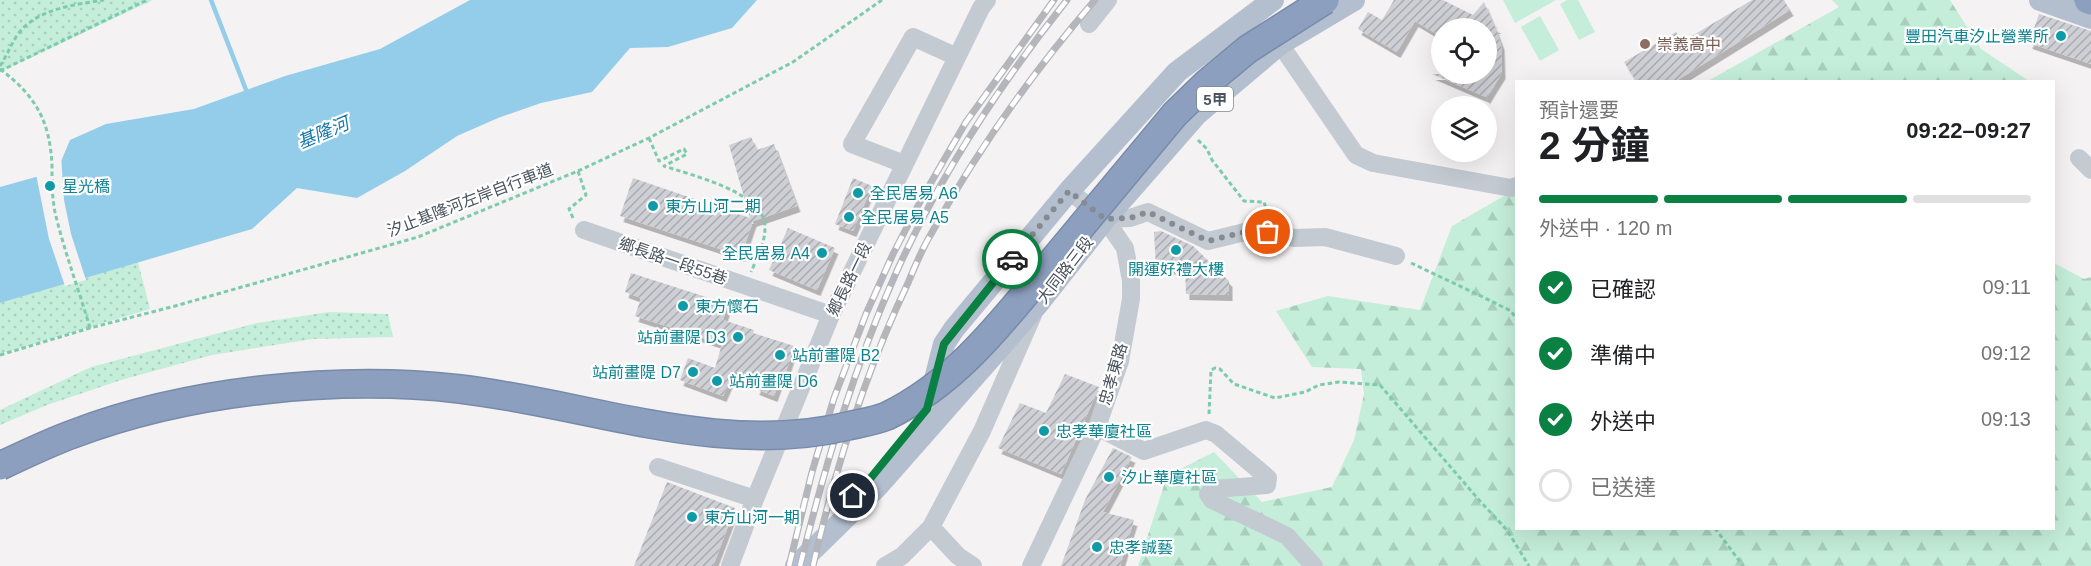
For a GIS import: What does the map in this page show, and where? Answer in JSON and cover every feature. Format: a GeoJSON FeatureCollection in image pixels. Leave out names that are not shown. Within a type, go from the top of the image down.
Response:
{"type":"FeatureCollection","features":[{"type":"Feature","properties":{"kind":"highway"},"geometry":{"type":"LineString","coordinates":[[0,455],[21,445],[130,406],[200,389],[279,377],[374,374],[482,381],[662,416],[728,423],[790,425],[878,408],[945,366],[972,340],[1165,109],[1200,75],[1304,0]]}},
{"type":"Feature","properties":{"kind":"highway"},"geometry":{"type":"LineString","coordinates":[[0,466],[74,433],[166,406],[239,392],[337,385],[460,389],[701,432],[748,436],[832,430],[884,417],[931,390],[980,348],[1174,114],[1207,83],[1248,50],[1343,1]]}},
{"type":"Feature","properties":{"kind":"main road","name":"5甲"},"geometry":{"type":"LineString","coordinates":[[782,566],[869,480],[927,409],[944,344],[1069,191],[1177,72],[1273,0]]}},
{"type":"Feature","properties":{"kind":"main road"},"geometry":{"type":"LineString","coordinates":[[2040,0],[2091,18]]}},
{"type":"Feature","properties":{"kind":"main road","name":"大同路三段"},"geometry":{"type":"LineString","coordinates":[[796,566],[877,487],[1038,304],[1105,219],[1197,114],[1280,44],[1343,1]]}},
{"type":"Feature","properties":{"kind":"street","name":"鄉長路一段"},"geometry":{"type":"LineString","coordinates":[[730,566],[755,499],[831,315],[987,0]]}},
{"type":"Feature","properties":{"kind":"street"},"geometry":{"type":"LineString","coordinates":[[1089,24],[1108,0]]}},
{"type":"Feature","properties":{"kind":"street"},"geometry":{"type":"LineString","coordinates":[[904,164],[852,144],[913,37],[957,57]]}},
{"type":"Feature","properties":{"kind":"street"},"geometry":{"type":"LineString","coordinates":[[1280,44],[1356,155],[1373,163],[1511,188],[1515,186]]}},
{"type":"Feature","properties":{"kind":"street","name":"忠孝東路"},"geometry":{"type":"LineString","coordinates":[[1031,566],[1097,427],[1120,361],[1131,298],[1131,281],[1125,248],[1105,219],[1069,191]]}},
{"type":"Feature","properties":{"kind":"street"},"geometry":{"type":"LineString","coordinates":[[1105,219],[1130,218],[1148,212],[1208,241],[1253,230],[1294,238],[1325,237],[1396,256]]}},
{"type":"Feature","properties":{"kind":"street","name":"鄉長路一段55巷"},"geometry":{"type":"LineString","coordinates":[[584,231],[831,315]]}},
{"type":"Feature","properties":{"kind":"street"},"geometry":{"type":"LineString","coordinates":[[885,566],[902,556],[931,527],[982,431],[1038,304]]}},
{"type":"Feature","properties":{"kind":"street"},"geometry":{"type":"LineString","coordinates":[[1097,427],[1144,451],[1206,430],[1216,434],[1268,478],[1267,485],[1213,489],[1208,494],[1212,500],[1287,536],[1314,566]]}},
{"type":"Feature","properties":{"kind":"street"},"geometry":{"type":"LineString","coordinates":[[658,467],[755,499]]}},
{"type":"Feature","properties":{"kind":"street"},"geometry":{"type":"LineString","coordinates":[[931,527],[958,556],[973,566]]}},
{"type":"Feature","properties":{"kind":"path"},"geometry":{"type":"LineString","coordinates":[[0,69],[16,36],[37,18],[58,8],[104,0]]}},
{"type":"Feature","properties":{"kind":"path"},"geometry":{"type":"LineString","coordinates":[[0,69],[147,0]]}},
{"type":"Feature","properties":{"kind":"path","name":"汐止基隆河左岸自行車道"},"geometry":{"type":"LineString","coordinates":[[0,355],[418,237],[578,171],[649,138],[793,62],[882,0]]}},
{"type":"Feature","properties":{"kind":"path"},"geometry":{"type":"LineString","coordinates":[[0,69],[26,92],[45,120],[51,154],[55,212],[90,328]]}},
{"type":"Feature","properties":{"kind":"path"},"geometry":{"type":"LineString","coordinates":[[1186,128],[1206,149],[1244,201],[1264,202],[1268,216],[1268,232]]}},
{"type":"Feature","properties":{"kind":"path"},"geometry":{"type":"LineString","coordinates":[[649,138],[659,161],[684,149],[687,154],[664,166],[730,189],[753,204],[762,217],[765,226],[761,248],[746,286]]}},
{"type":"Feature","properties":{"kind":"path"},"geometry":{"type":"LineString","coordinates":[[578,171],[586,195],[569,209],[574,222],[584,231]]}},
{"type":"Feature","properties":{"kind":"path"},"geometry":{"type":"LineString","coordinates":[[1396,256],[1483,297],[1511,312],[1515,317]]}},
{"type":"Feature","properties":{"kind":"path"},"geometry":{"type":"LineString","coordinates":[[1206,430],[1209,420],[1211,370],[1215,368],[1220,369],[1234,384],[1275,398],[1305,392],[1319,385],[1339,382],[1380,385],[1507,530],[1529,566]]}},
{"type":"Feature","properties":{"kind":"path"},"geometry":{"type":"LineString","coordinates":[[1716,530],[1743,566]]}},
{"type":"Feature","properties":{"kind":"green space"},"geometry":{"type":"Polygon","coordinates":[[[0,0],[153,0],[0,72],[0,0]]]}},
{"type":"Feature","properties":{"kind":"green space"},"geometry":{"type":"Polygon","coordinates":[[[1503,0],[1556,0],[1515,23],[1503,0]]]}},
{"type":"Feature","properties":{"kind":"green space"},"geometry":{"type":"Polygon","coordinates":[[[1567,0],[1578,0],[1595,32],[1579,40],[1560,4],[1567,0]]]}},
{"type":"Feature","properties":{"kind":"green space"},"geometry":{"type":"Polygon","coordinates":[[[1832,0],[1950,0],[1981,49],[2028,80],[1710,80],[1839,7],[1832,0]]]}},
{"type":"Feature","properties":{"kind":"green space"},"geometry":{"type":"Polygon","coordinates":[[[1540,16],[1559,50],[1540,61],[1521,27],[1540,16]]]}},
{"type":"Feature","properties":{"kind":"green space"},"geometry":{"type":"Polygon","coordinates":[[[1515,190],[1515,530],[2055,530],[2055,264],[2084,279],[2091,277],[2091,566],[1138,566],[1167,476],[1214,452],[1262,502],[1332,487],[1354,440],[1364,394],[1361,369],[1312,367],[1276,311],[1328,296],[1420,310],[1452,226],[1515,190]]]}},
{"type":"Feature","properties":{"kind":"green space"},"geometry":{"type":"Polygon","coordinates":[[[138,262],[150,309],[0,354],[0,303],[138,262]]]}},
{"type":"Feature","properties":{"kind":"green space"},"geometry":{"type":"Polygon","coordinates":[[[329,312],[388,314],[393,337],[313,339],[212,355],[121,380],[47,405],[0,425],[0,410],[91,367],[257,323],[329,312]]]}},
{"type":"Feature","properties":{"kind":"water","name":"基隆河"},"geometry":{"type":"Polygon","coordinates":[[[470,0],[757,0],[732,28],[668,47],[630,48],[592,92],[541,103],[457,136],[405,171],[357,198],[297,188],[252,229],[0,303],[0,187],[57,171],[70,140],[106,124],[194,109],[285,76],[380,49],[470,0]]]}},
{"type":"Feature","properties":{"kind":"pier"},"geometry":{"type":"Polygon","coordinates":[[[61,155],[64,200],[71,234],[86,280],[65,286],[49,239],[36,174],[55,169],[61,155]]]}},
{"type":"Feature","properties":{"kind":"building"},"geometry":{"type":"Polygon","coordinates":[[[1394,0],[1443,0],[1473,15],[1484,2],[1491,18],[1431,18],[1431,30],[1415,21],[1397,52],[1358,29],[1368,12],[1382,20],[1394,0]]]}},
{"type":"Feature","properties":{"kind":"building"},"geometry":{"type":"Polygon","coordinates":[[[1752,0],[1784,0],[1790,10],[1678,80],[1635,80],[1624,62],[1676,32],[1682,42],[1752,0]]]}},
{"type":"Feature","properties":{"kind":"building","name":"豐田汽車汐止營業所"},"geometry":{"type":"Polygon","coordinates":[[[2039,14],[2091,31],[2091,64],[2029,43],[2039,14]]]}},
{"type":"Feature","properties":{"kind":"building"},"geometry":{"type":"Polygon","coordinates":[[[1497,33],[1501,44],[1502,73],[1497,81],[1497,33]]]}},
{"type":"Feature","properties":{"kind":"building"},"geometry":{"type":"Polygon","coordinates":[[[1455,84],[1495,84],[1488,96],[1455,84]]]}},
{"type":"Feature","properties":{"kind":"building"},"geometry":{"type":"Polygon","coordinates":[[[751,137],[757,150],[774,144],[797,206],[753,221],[741,256],[620,216],[633,178],[750,218],[729,145],[751,137]]]}},
{"type":"Feature","properties":{"kind":"building"},"geometry":{"type":"Polygon","coordinates":[[[853,178],[872,186],[853,231],[835,224],[853,178]]]}},
{"type":"Feature","properties":{"kind":"building"},"geometry":{"type":"Polygon","coordinates":[[[788,228],[835,248],[817,290],[769,270],[788,228]]]}},
{"type":"Feature","properties":{"kind":"building","name":"開運好禮大樓"},"geometry":{"type":"Polygon","coordinates":[[[1161,231],[1193,246],[1229,281],[1229,295],[1186,294],[1185,268],[1156,269],[1154,232],[1161,231]]]}},
{"type":"Feature","properties":{"kind":"building"},"geometry":{"type":"Polygon","coordinates":[[[631,273],[728,304],[723,320],[754,330],[753,333],[794,346],[786,372],[783,371],[774,396],[756,389],[760,379],[734,371],[723,396],[680,380],[688,358],[715,368],[722,344],[635,316],[641,298],[625,292],[631,273]]]}},
{"type":"Feature","properties":{"kind":"building","name":"忠孝華廈社區"},"geometry":{"type":"Polygon","coordinates":[[[1065,374],[1099,387],[1061,474],[998,448],[1020,403],[1046,413],[1065,374]]]}},
{"type":"Feature","properties":{"kind":"building"},"geometry":{"type":"Polygon","coordinates":[[[1113,448],[1132,457],[1103,512],[1134,520],[1120,566],[1061,566],[1085,500],[1113,448]]]}},
{"type":"Feature","properties":{"kind":"building","name":"東方山河一期"},"geometry":{"type":"Polygon","coordinates":[[[667,482],[735,508],[713,566],[634,566],[667,482]]]}},
{"type":"Feature","properties":{"kind":"waterway"},"geometry":{"type":"LineString","coordinates":[[211,0],[248,95]]}},
{"type":"Feature","properties":{"kind":"railway"},"geometry":{"type":"LineString","coordinates":[[789,566],[812,472],[834,398],[866,314],[893,254],[966,122],[1054,0]]}},
{"type":"Feature","properties":{"kind":"railway"},"geometry":{"type":"LineString","coordinates":[[800,566],[842,417],[867,344],[896,273],[932,201],[973,131],[1018,64],[1067,0]]}},
{"type":"Feature","properties":{"kind":"railway"},"geometry":{"type":"LineString","coordinates":[[813,566],[841,458],[865,387],[892,317],[925,246],[967,172],[1007,112],[1095,0]]}},
{"type":"Feature","properties":{"kind":"way so far"},"geometry":{"type":"LineString","coordinates":[[1012,259],[1069,191],[1105,219],[1130,218],[1148,212],[1208,241],[1253,230],[1268,232]]}},
{"type":"Feature","properties":{"kind":"place","name":"豐田汽車汐止營業所"},"geometry":{"type":"Point","coordinates":[2061,36]}},
{"type":"Feature","properties":{"kind":"place","name":"崇義高中"},"geometry":{"type":"Point","coordinates":[1645,44]}},
{"type":"Feature","properties":{"kind":"place","name":"星光橋"},"geometry":{"type":"Point","coordinates":[50,186]}},
{"type":"Feature","properties":{"kind":"place","name":"全民居易 A6"},"geometry":{"type":"Point","coordinates":[858,193]}},
{"type":"Feature","properties":{"kind":"place","name":"東方山河二期"},"geometry":{"type":"Point","coordinates":[653,206]}},
{"type":"Feature","properties":{"kind":"place","name":"全民居易 A5"},"geometry":{"type":"Point","coordinates":[849,217]}},
{"type":"Feature","properties":{"kind":"place","name":"開運好禮大樓"},"geometry":{"type":"Point","coordinates":[1176,250]}},
{"type":"Feature","properties":{"kind":"place","name":"全民居易 A4"},"geometry":{"type":"Point","coordinates":[822,253]}},
{"type":"Feature","properties":{"kind":"place","name":"東方懷石"},"geometry":{"type":"Point","coordinates":[683,306]}},
{"type":"Feature","properties":{"kind":"place","name":"站前畫隄 D3"},"geometry":{"type":"Point","coordinates":[738,337]}},
{"type":"Feature","properties":{"kind":"place","name":"站前畫隄 B2"},"geometry":{"type":"Point","coordinates":[780,355]}},
{"type":"Feature","properties":{"kind":"place","name":"站前畫隄 D7"},"geometry":{"type":"Point","coordinates":[693,372]}},
{"type":"Feature","properties":{"kind":"place","name":"站前畫隄 D6"},"geometry":{"type":"Point","coordinates":[717,381]}},
{"type":"Feature","properties":{"kind":"place","name":"忠孝華廈社區"},"geometry":{"type":"Point","coordinates":[1044,431]}},
{"type":"Feature","properties":{"kind":"place","name":"汐止華廈社區"},"geometry":{"type":"Point","coordinates":[1109,477]}},
{"type":"Feature","properties":{"kind":"place","name":"東方山河一期"},"geometry":{"type":"Point","coordinates":[692,517]}},
{"type":"Feature","properties":{"kind":"place","name":"忠孝誠藝"},"geometry":{"type":"Point","coordinates":[1097,547]}},
{"type":"Feature","properties":{"kind":"route"},"geometry":{"type":"LineString","coordinates":[[853,496],[909,433],[927,409],[944,344],[1012,259]]}}]}
